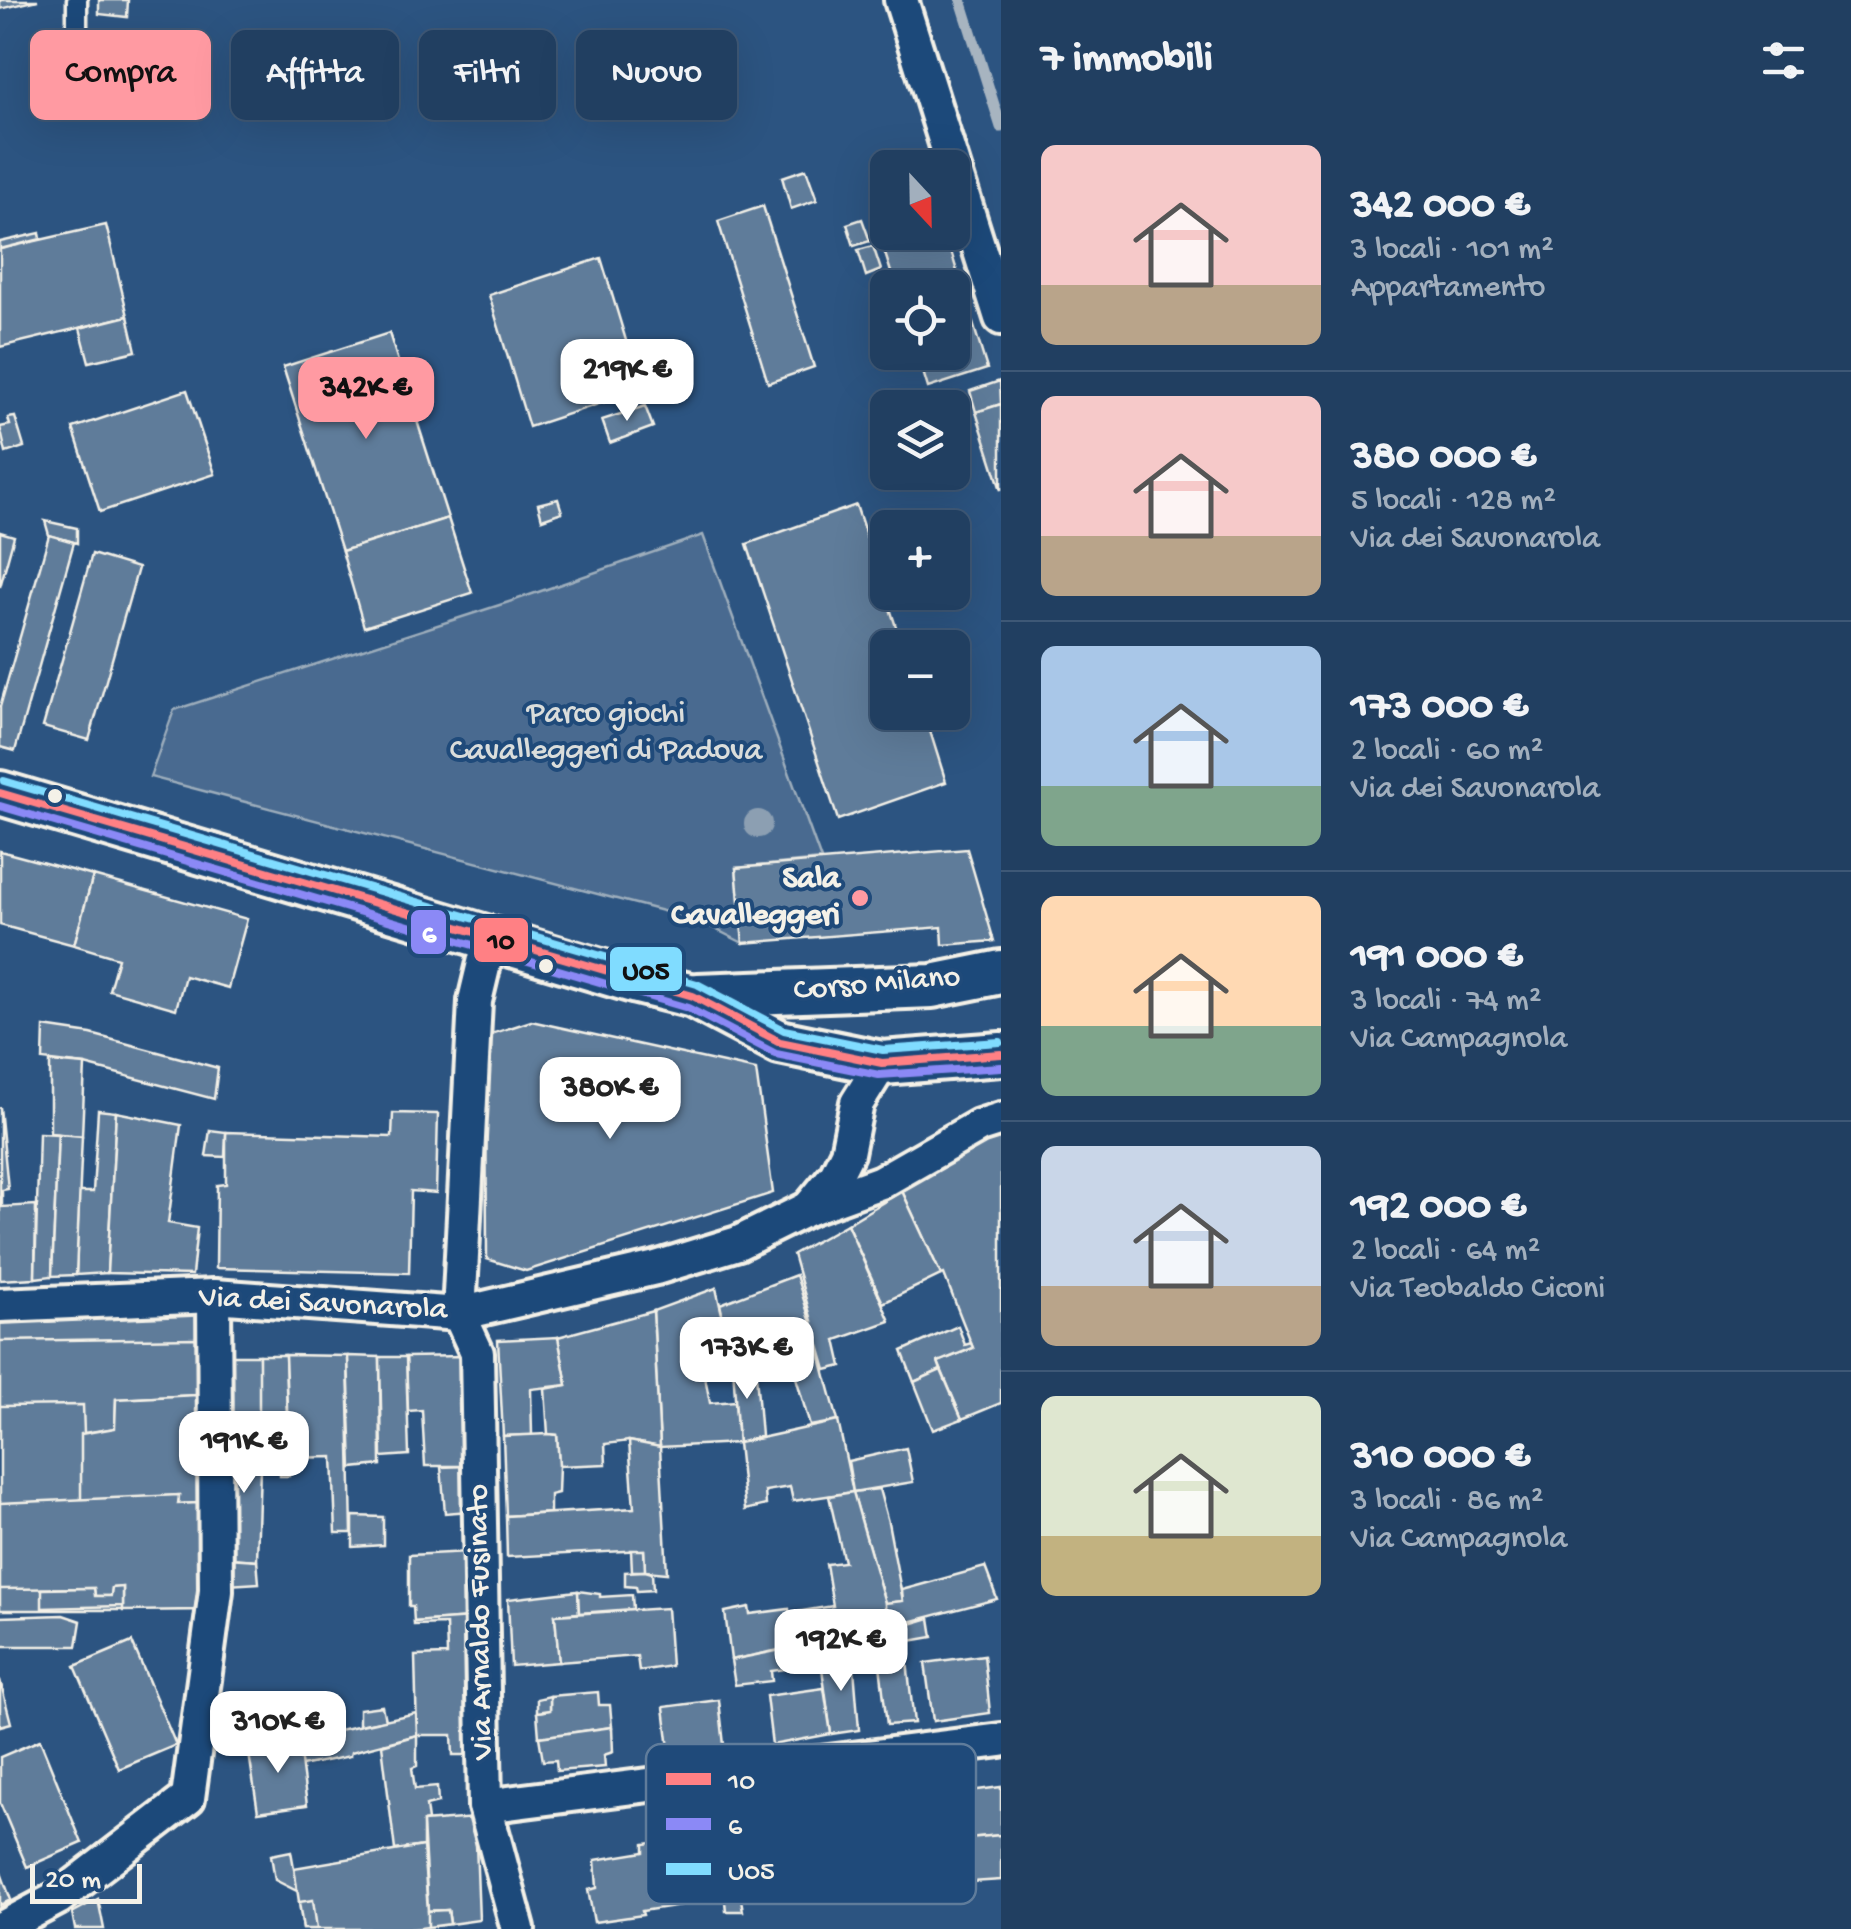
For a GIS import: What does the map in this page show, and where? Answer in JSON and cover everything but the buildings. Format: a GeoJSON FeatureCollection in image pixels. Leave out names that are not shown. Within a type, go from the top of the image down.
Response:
{"type":"FeatureCollection","features":[{"type":"Feature","properties":{"kind":"street"},"geometry":{"type":"LineString","coordinates":[[901,0],[1001,318]]}},
{"type":"Feature","properties":{"kind":"street","name":"Corso Milano"},"geometry":{"type":"LineString","coordinates":[[0,793],[693,996],[780,1042],[882,1063],[1001,1054]]}},
{"type":"Feature","properties":{"kind":"street"},"geometry":{"type":"LineString","coordinates":[[459,1314],[475,1001],[490,938]]}},
{"type":"Feature","properties":{"kind":"street","name":"Corso Milano"},"geometry":{"type":"LineString","coordinates":[[693,996],[932,986],[1001,972]]}},
{"type":"Feature","properties":{"kind":"street","name":"Via dei Savonarola"},"geometry":{"type":"LineString","coordinates":[[809,1208],[836,1175],[846,1154],[857,1103],[882,1063]]}},
{"type":"Feature","properties":{"kind":"street","name":"Via dei Savonarola"},"geometry":{"type":"LineString","coordinates":[[0,1305],[214,1296],[459,1314],[656,1268],[738,1243],[809,1208],[881,1182],[979,1126],[1001,1119]]}},
{"type":"Feature","properties":{"kind":"street"},"geometry":{"type":"LineString","coordinates":[[0,1929],[58,1898],[188,1798],[216,1592],[214,1296]]}},
{"type":"Feature","properties":{"kind":"street","name":"Via Arnaldo Fusinato"},"geometry":{"type":"LineString","coordinates":[[459,1314],[476,1353],[485,1806],[518,1929]]}},
{"type":"Feature","properties":{"kind":"street"},"geometry":{"type":"LineString","coordinates":[[970,1744],[1001,1740]]}},
{"type":"Feature","properties":{"kind":"street"},"geometry":{"type":"LineString","coordinates":[[485,1806],[646,1785]]}},
{"type":"Feature","properties":{"kind":"lane"},"geometry":{"type":"LineString","coordinates":[[76,0],[77,30]]}},
{"type":"Feature","properties":{"kind":"green space","name":"Parco giochi Cavalleggeri di Padova"},"geometry":{"type":"Polygon","coordinates":[[[703,535],[821,860],[736,868],[743,943],[697,920],[150,777],[174,710],[703,535]]]}},
{"type":"Feature","properties":{"kind":"waterway"},"geometry":{"type":"LineString","coordinates":[[961,0],[1001,127]]}},
{"type":"Feature","properties":{"kind":"transit line","name":"U05"},"geometry":{"type":"LineString","coordinates":[[4,781],[697,984],[784,1030],[883,1050],[1000,1042]]}},
{"type":"Feature","properties":{"kind":"transit line","name":"10"},"geometry":{"type":"LineString","coordinates":[[0,793],[693,996],[780,1042],[882,1063],[1001,1054]]}},
{"type":"Feature","properties":{"kind":"transit line","name":"6"},"geometry":{"type":"LineString","coordinates":[[0,806],[688,1008],[776,1054],[879,1075],[1001,1067]]}},
{"type":"Feature","properties":{"kind":"place","name":"Sala Cavalleggeri"},"geometry":{"type":"Point","coordinates":[860,898]}}]}
